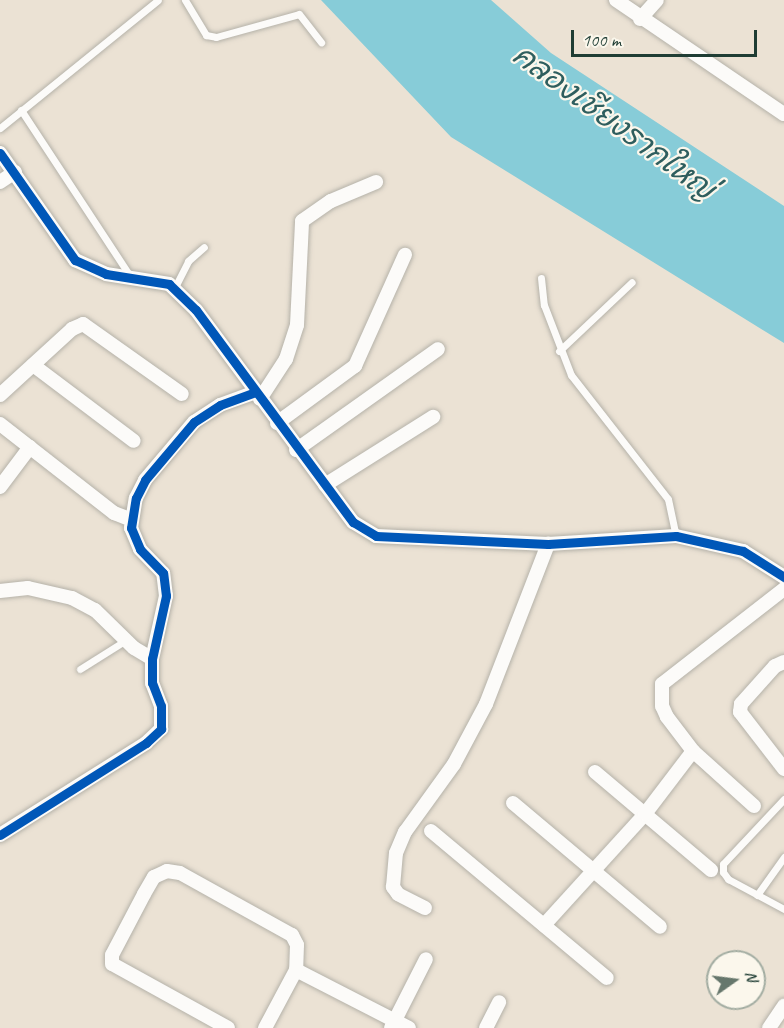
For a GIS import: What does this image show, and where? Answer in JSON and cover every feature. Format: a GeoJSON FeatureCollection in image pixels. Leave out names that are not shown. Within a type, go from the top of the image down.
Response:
{"type":"FeatureCollection","features":[{"type":"Feature","properties":{"kind":"street"},"geometry":{"type":"LineString","coordinates":[[616,0],[640,19],[784,114]]}},
{"type":"Feature","properties":{"kind":"street"},"geometry":{"type":"LineString","coordinates":[[640,19],[657,0]]}},
{"type":"Feature","properties":{"kind":"street"},"geometry":{"type":"LineString","coordinates":[[0,153],[75,260],[106,274],[169,284],[196,310],[277,423],[353,522],[376,536],[548,544],[676,536],[743,552],[784,577]]}},
{"type":"Feature","properties":{"kind":"street"},"geometry":{"type":"LineString","coordinates":[[0,182],[15,172]]}},
{"type":"Feature","properties":{"kind":"street"},"geometry":{"type":"LineString","coordinates":[[0,836],[137,749],[161,729],[161,706],[152,683],[152,659],[166,596],[163,573],[140,549],[130,519],[145,480],[194,422],[220,405],[257,395],[286,359],[297,325],[302,221],[331,201],[376,182]]}},
{"type":"Feature","properties":{"kind":"street"},"geometry":{"type":"LineString","coordinates":[[277,423],[355,366],[405,255]]}},
{"type":"Feature","properties":{"kind":"street"},"geometry":{"type":"LineString","coordinates":[[0,395],[72,328],[83,324],[182,394]]}},
{"type":"Feature","properties":{"kind":"street"},"geometry":{"type":"LineString","coordinates":[[297,450],[438,349]]}},
{"type":"Feature","properties":{"kind":"street"},"geometry":{"type":"LineString","coordinates":[[33,365],[134,441]]}},
{"type":"Feature","properties":{"kind":"street"},"geometry":{"type":"LineString","coordinates":[[325,485],[433,417]]}},
{"type":"Feature","properties":{"kind":"street"},"geometry":{"type":"LineString","coordinates":[[0,424],[114,513],[130,519]]}},
{"type":"Feature","properties":{"kind":"street"},"geometry":{"type":"LineString","coordinates":[[0,487],[30,447]]}},
{"type":"Feature","properties":{"kind":"street"},"geometry":{"type":"LineString","coordinates":[[425,908],[398,894],[393,887],[396,853],[405,832],[454,764],[486,704],[548,544]]}},
{"type":"Feature","properties":{"kind":"street"},"geometry":{"type":"LineString","coordinates":[[0,591],[28,588],[72,598],[95,610],[126,640],[152,659]]}},
{"type":"Feature","properties":{"kind":"street"},"geometry":{"type":"LineString","coordinates":[[754,806],[693,751],[667,717],[662,706],[662,684],[784,589]]}},
{"type":"Feature","properties":{"kind":"street"},"geometry":{"type":"LineString","coordinates":[[784,662],[775,666],[741,704],[741,712],[784,769]]}},
{"type":"Feature","properties":{"kind":"street"},"geometry":{"type":"LineString","coordinates":[[544,925],[645,814],[693,751]]}},
{"type":"Feature","properties":{"kind":"street"},"geometry":{"type":"LineString","coordinates":[[595,772],[711,870]]}},
{"type":"Feature","properties":{"kind":"street"},"geometry":{"type":"LineString","coordinates":[[513,803],[660,927]]}},
{"type":"Feature","properties":{"kind":"street"},"geometry":{"type":"LineString","coordinates":[[431,831],[607,978]]}},
{"type":"Feature","properties":{"kind":"street"},"geometry":{"type":"LineString","coordinates":[[228,1028],[112,964],[112,955],[154,877],[167,871],[180,873],[292,935],[297,945],[296,970],[265,1028]]}},
{"type":"Feature","properties":{"kind":"street"},"geometry":{"type":"LineString","coordinates":[[393,1024],[426,959]]}},
{"type":"Feature","properties":{"kind":"street"},"geometry":{"type":"LineString","coordinates":[[296,970],[393,1024],[409,1028]]}},
{"type":"Feature","properties":{"kind":"street"},"geometry":{"type":"LineString","coordinates":[[486,1028],[499,1002]]}},
{"type":"Feature","properties":{"kind":"street"},"geometry":{"type":"LineString","coordinates":[[769,1028],[784,1006]]}},
{"type":"Feature","properties":{"kind":"lane"},"geometry":{"type":"LineString","coordinates":[[0,128],[158,0]]}},
{"type":"Feature","properties":{"kind":"lane"},"geometry":{"type":"LineString","coordinates":[[185,0],[206,34],[216,37],[299,14],[321,42]]}},
{"type":"Feature","properties":{"kind":"lane"},"geometry":{"type":"LineString","coordinates":[[21,110],[132,279]]}},
{"type":"Feature","properties":{"kind":"lane"},"geometry":{"type":"LineString","coordinates":[[174,289],[188,261],[204,246]]}},
{"type":"Feature","properties":{"kind":"lane"},"geometry":{"type":"LineString","coordinates":[[541,278],[544,305],[559,351],[589,402],[668,499],[676,536]]}},
{"type":"Feature","properties":{"kind":"lane"},"geometry":{"type":"LineString","coordinates":[[559,351],[632,282]]}},
{"type":"Feature","properties":{"kind":"lane"},"geometry":{"type":"LineString","coordinates":[[80,669],[126,640]]}},
{"type":"Feature","properties":{"kind":"lane"},"geometry":{"type":"LineString","coordinates":[[784,799],[723,864],[723,872],[728,879],[784,909]]}},
{"type":"Feature","properties":{"kind":"lane"},"geometry":{"type":"LineString","coordinates":[[757,895],[784,857]]}},
{"type":"Feature","properties":{"kind":"water","name":"คลองเชียงรากใหญ่"},"geometry":{"type":"Polygon","coordinates":[[[321,0],[491,0],[551,53],[784,206],[784,343],[451,137],[321,0]]]}},
{"type":"Feature","properties":{"kind":"cycle path"},"geometry":{"type":"LineString","coordinates":[[0,153],[75,260],[106,274],[169,284],[196,310],[353,522],[376,536],[548,544],[676,536],[743,551],[784,577]]}},
{"type":"Feature","properties":{"kind":"cycle path"},"geometry":{"type":"LineString","coordinates":[[0,835],[146,743],[161,729],[161,706],[152,683],[152,659],[166,596],[163,573],[140,549],[131,528],[136,498],[145,480],[194,422],[220,405],[255,392]]}}]}
